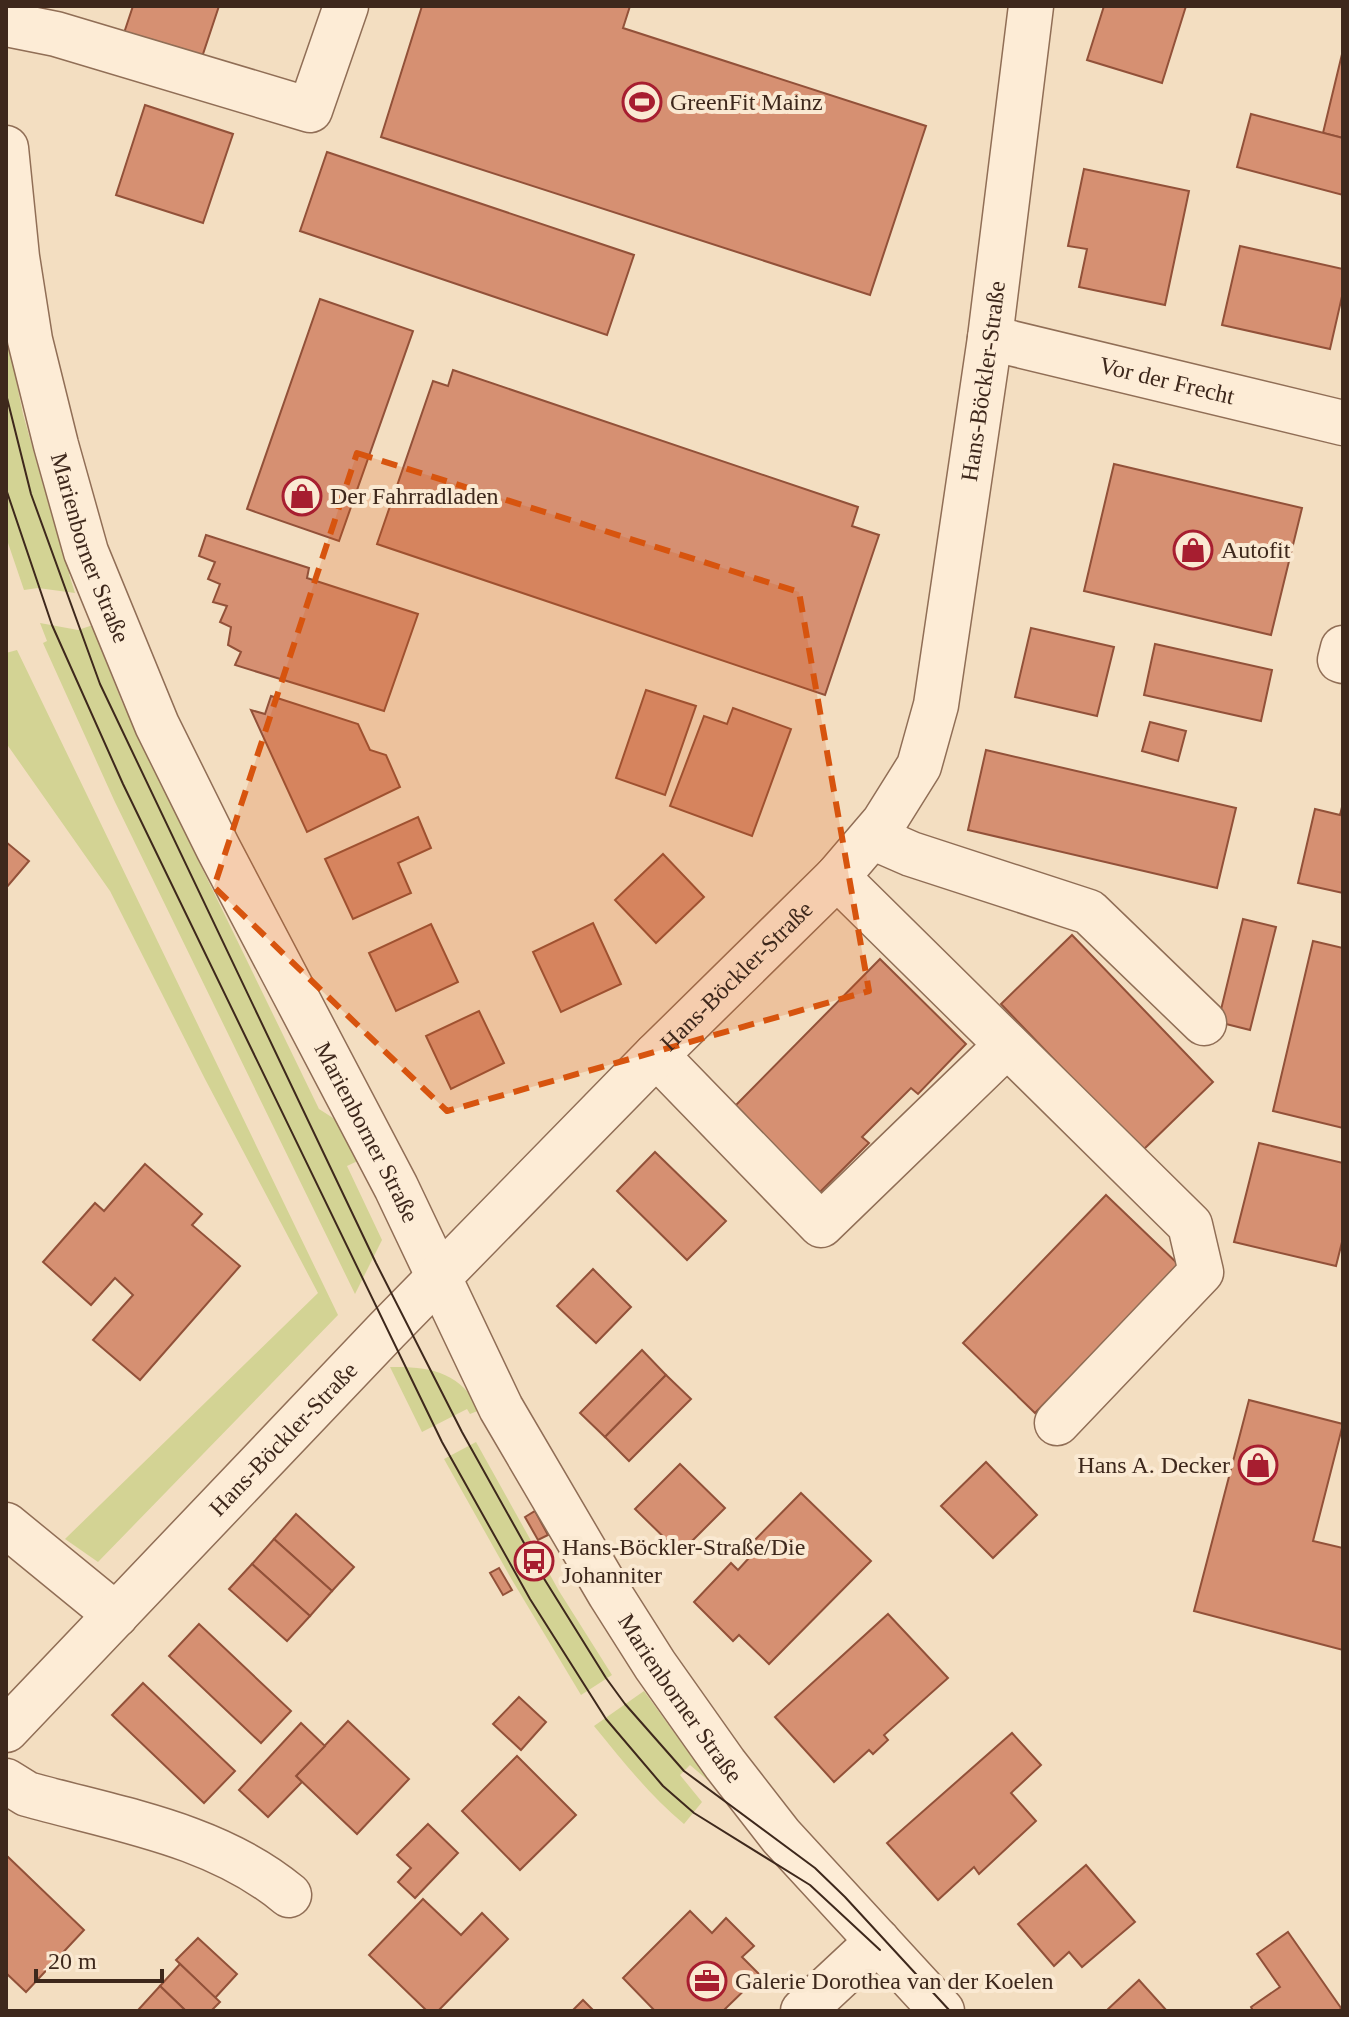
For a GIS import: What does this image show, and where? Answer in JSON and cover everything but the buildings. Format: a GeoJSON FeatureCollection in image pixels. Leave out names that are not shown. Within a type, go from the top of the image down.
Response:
{"type":"FeatureCollection","features":[{"type":"Feature","properties":{"kind":"street"},"geometry":{"type":"LineString","coordinates":[[6,24],[56,34],[310,110],[346,6]]}},
{"type":"Feature","properties":{"kind":"street","name":"Hans-Böckler-Straße"},"geometry":{"type":"LineString","coordinates":[[6,1730],[440,1276],[656,1055],[837,877],[872,837],[919,766],[936,705],[990,338],[1031,6]]}},
{"type":"Feature","properties":{"kind":"street","name":"Marienborner Straße"},"geometry":{"type":"LineString","coordinates":[[6,148],[17,257],[30,340],[56,445],[98,584],[157,725],[440,1276],[501,1408],[573,1533],[655,1665],[725,1764],[781,1836],[942,2011]]}},
{"type":"Feature","properties":{"kind":"street","name":"Vor der Frecht"},"geometry":{"type":"LineString","coordinates":[[990,338],[1343,423]]}},
{"type":"Feature","properties":{"kind":"street"},"geometry":{"type":"LineString","coordinates":[[872,837],[911,854],[1089,912],[1204,1023]]}},
{"type":"Feature","properties":{"kind":"street"},"geometry":{"type":"LineString","coordinates":[[837,877],[1190,1225],[1201,1272],[1057,1423]]}},
{"type":"Feature","properties":{"kind":"street"},"geometry":{"type":"LineString","coordinates":[[656,1055],[821,1225],[1007,1045]]}},
{"type":"Feature","properties":{"kind":"street"},"geometry":{"type":"LineString","coordinates":[[6,1525],[116,1615]]}},
{"type":"Feature","properties":{"kind":"street"},"geometry":{"type":"LineString","coordinates":[[6,1781],[27,1794],[191,1840],[266,1876],[289,1895]]}},
{"type":"Feature","properties":{"kind":"street"},"geometry":{"type":"LineString","coordinates":[[803,2011],[878,1941]]}},
{"type":"Feature","properties":{"kind":"highlighted area"},"geometry":{"type":"Polygon","coordinates":[[[357,453],[799,592],[869,991],[447,1111],[214,887],[357,453]]]}},
{"type":"Feature","properties":{"kind":"green space"},"geometry":{"type":"Polygon","coordinates":[[[6,330],[23,414],[58,537],[84,569],[69,574],[75,593],[38,588],[24,590],[6,537],[6,330]]]}},
{"type":"Feature","properties":{"kind":"green space"},"geometry":{"type":"Polygon","coordinates":[[[102,622],[106,630],[99,644],[122,702],[167,796],[319,1109],[347,1127],[362,1159],[347,1166],[382,1240],[355,1294],[114,800],[43,643],[47,641],[40,623],[78,630],[102,622]]]}},
{"type":"Feature","properties":{"kind":"green space"},"geometry":{"type":"Polygon","coordinates":[[[17,650],[338,1315],[98,1562],[65,1539],[318,1293],[110,891],[6,743],[6,653],[17,650]]]}},
{"type":"Feature","properties":{"kind":"green space"},"geometry":{"type":"Polygon","coordinates":[[[390,1367],[431,1370],[453,1379],[472,1397],[480,1410],[470,1414],[467,1409],[422,1432],[390,1367]]]}},
{"type":"Feature","properties":{"kind":"green space"},"geometry":{"type":"Polygon","coordinates":[[[476,1442],[559,1591],[612,1675],[581,1695],[444,1459],[476,1442]]]}},
{"type":"Feature","properties":{"kind":"green space"},"geometry":{"type":"Polygon","coordinates":[[[644,1691],[710,1782],[690,1765],[680,1775],[702,1802],[684,1824],[648,1790],[594,1726],[644,1691]]]}},
{"type":"Feature","properties":{"kind":"tram line"},"geometry":{"type":"LineString","coordinates":[[6,394],[31,494],[100,684],[376,1263],[462,1432],[543,1577],[606,1678],[684,1771],[815,1868],[950,2011]]}},
{"type":"Feature","properties":{"kind":"tram line"},"geometry":{"type":"LineString","coordinates":[[6,489],[52,625],[123,784],[442,1442],[530,1599],[606,1719],[663,1786],[694,1813],[810,1885],[880,1950]]}},
{"type":"Feature","properties":{"kind":"place","name":"GreenFit Mainz"},"geometry":{"type":"Point","coordinates":[642,102]}},
{"type":"Feature","properties":{"kind":"place","name":"Der Fahrradladen"},"geometry":{"type":"Point","coordinates":[302,496]}},
{"type":"Feature","properties":{"kind":"place","name":"Autofit"},"geometry":{"type":"Point","coordinates":[1193,550]}},
{"type":"Feature","properties":{"kind":"place","name":"Hans A. Decker"},"geometry":{"type":"Point","coordinates":[1258,1465]}},
{"type":"Feature","properties":{"kind":"place","name":"Hans-Böckler-Straße/Die Johanniter"},"geometry":{"type":"Point","coordinates":[534,1561]}},
{"type":"Feature","properties":{"kind":"place","name":"Galerie Dorothea van der Koelen"},"geometry":{"type":"Point","coordinates":[707,1981]}}]}
